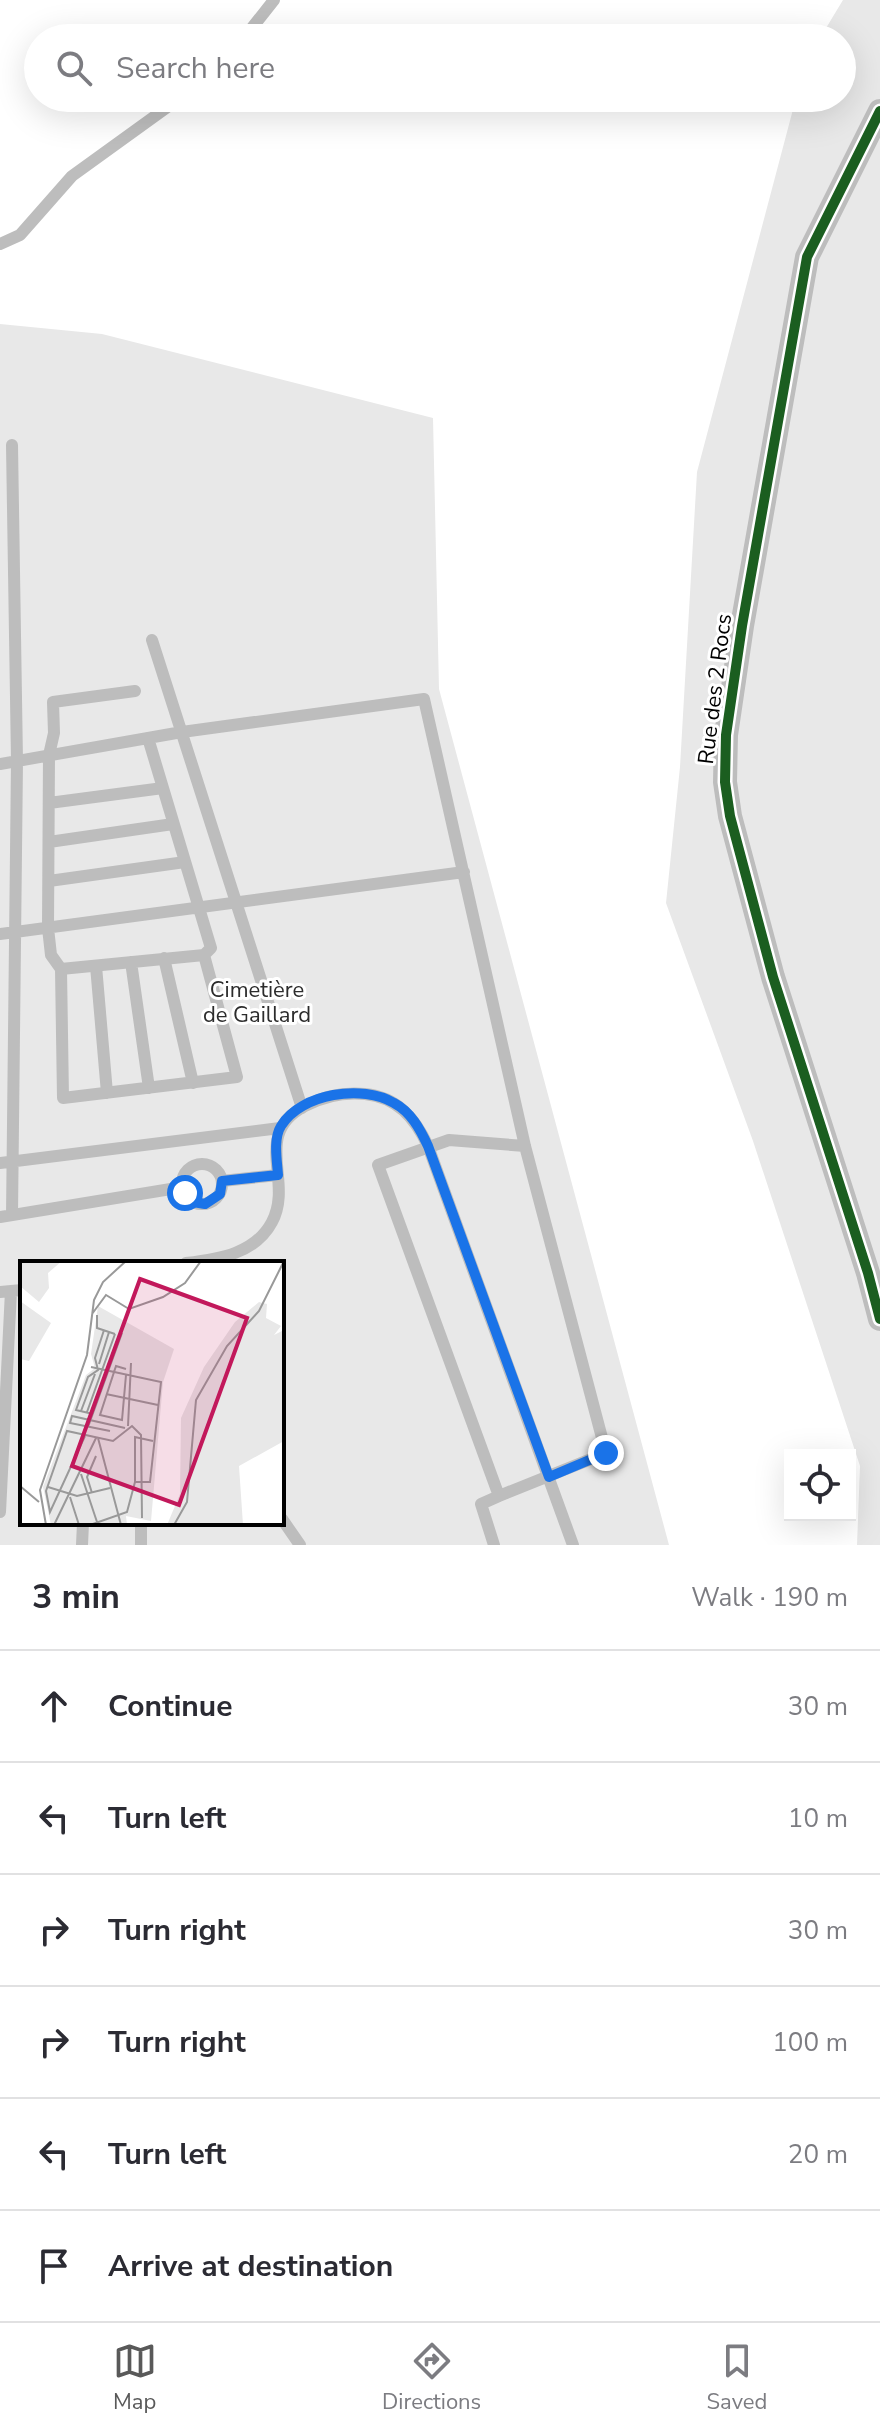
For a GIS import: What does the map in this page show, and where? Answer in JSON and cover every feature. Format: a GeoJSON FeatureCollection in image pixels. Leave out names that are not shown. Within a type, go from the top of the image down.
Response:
{"type":"FeatureCollection","features":[{"type":"Feature","properties":{"kind":"street","name":"Rue des 2 Rocs"},"geometry":{"type":"LineString","coordinates":[[880,111],[807,257],[742,626],[726,735],[725,782],[730,816],[773,977],[880,1319]]}},
{"type":"Feature","properties":{"kind":"lane"},"geometry":{"type":"LineString","coordinates":[[255,24],[274,0]]}},
{"type":"Feature","properties":{"kind":"lane"},"geometry":{"type":"LineString","coordinates":[[0,244],[20,235],[72,176],[161,112]]}},
{"type":"Feature","properties":{"kind":"lane"},"geometry":{"type":"LineString","coordinates":[[12,445],[6,466],[17,761],[16,932],[7,1108],[6,1216],[183,1187]]}},
{"type":"Feature","properties":{"kind":"lane"},"geometry":{"type":"LineString","coordinates":[[152,640],[302,1108]]}},
{"type":"Feature","properties":{"kind":"lane"},"geometry":{"type":"LineString","coordinates":[[135,691],[53,702],[54,733],[49,755],[48,928],[51,955],[61,969],[63,1098],[237,1077],[204,955]]}},
{"type":"Feature","properties":{"kind":"lane"},"geometry":{"type":"LineString","coordinates":[[0,764],[182,732],[424,699],[525,1146],[606,1453],[481,1504],[494,1545]]}},
{"type":"Feature","properties":{"kind":"lane"},"geometry":{"type":"LineString","coordinates":[[61,969],[204,955],[211,948],[148,738]]}},
{"type":"Feature","properties":{"kind":"lane"},"geometry":{"type":"LineString","coordinates":[[49,803],[163,788]]}},
{"type":"Feature","properties":{"kind":"lane"},"geometry":{"type":"LineString","coordinates":[[49,842],[173,824]]}},
{"type":"Feature","properties":{"kind":"lane"},"geometry":{"type":"LineString","coordinates":[[49,881],[185,862]]}},
{"type":"Feature","properties":{"kind":"lane"},"geometry":{"type":"LineString","coordinates":[[0,934],[464,872]]}},
{"type":"Feature","properties":{"kind":"lane"},"geometry":{"type":"LineString","coordinates":[[164,958],[193,1083]]}},
{"type":"Feature","properties":{"kind":"lane"},"geometry":{"type":"LineString","coordinates":[[131,962],[149,1088]]}},
{"type":"Feature","properties":{"kind":"lane"},"geometry":{"type":"LineString","coordinates":[[96,966],[107,1093]]}},
{"type":"Feature","properties":{"kind":"lane"},"geometry":{"type":"LineString","coordinates":[[198,1261],[232,1255],[247,1248],[261,1237],[273,1221],[280,1128],[290,1115],[333,1095],[382,1097],[403,1108],[428,1146],[573,1545]]}},
{"type":"Feature","properties":{"kind":"lane"},"geometry":{"type":"LineString","coordinates":[[6,1162],[280,1128]]}},
{"type":"Feature","properties":{"kind":"lane"},"geometry":{"type":"LineString","coordinates":[[499,1496],[378,1165],[449,1140],[525,1146]]}},
{"type":"Feature","properties":{"kind":"lane"},"geometry":{"type":"LineString","coordinates":[[199,1165],[217,1171],[222,1181],[220,1194],[205,1204],[193,1202],[183,1187],[189,1170],[199,1165]]}},
{"type":"Feature","properties":{"kind":"lane"},"geometry":{"type":"LineString","coordinates":[[222,1181],[278,1175]]}},
{"type":"Feature","properties":{"kind":"lane"},"geometry":{"type":"LineString","coordinates":[[0,1512],[11,1291]]}},
{"type":"Feature","properties":{"kind":"lane"},"geometry":{"type":"LineString","coordinates":[[284,1522],[300,1545]]}},
{"type":"Feature","properties":{"kind":"lane"},"geometry":{"type":"LineString","coordinates":[[82,1545],[83,1525]]}},
{"type":"Feature","properties":{"kind":"green space"},"geometry":{"type":"Polygon","coordinates":[[[843,0],[880,0],[880,1545],[857,1545],[860,1466],[856,1449],[753,1141],[666,903],[680,767],[697,472],[792,112],[856,112],[856,24],[828,24],[843,0]]]}},
{"type":"Feature","properties":{"kind":"green space","name":"Cimetière de Gaillard"},"geometry":{"type":"Polygon","coordinates":[[[0,324],[102,334],[433,418],[439,689],[669,1545],[0,1545],[0,324]]]}},
{"type":"Feature","properties":{"kind":"cycle path"},"geometry":{"type":"LineString","coordinates":[[880,111],[807,257],[742,626],[726,735],[725,782],[730,816],[773,977],[880,1319]]}},
{"type":"Feature","properties":{"kind":"route"},"geometry":{"type":"LineString","coordinates":[[185,1193],[193,1202],[205,1204],[220,1194],[222,1181],[278,1175],[276,1154],[280,1128],[290,1115],[316,1100],[333,1095],[367,1094],[382,1097],[403,1108],[428,1146],[549,1477],[606,1453]]}}]}
